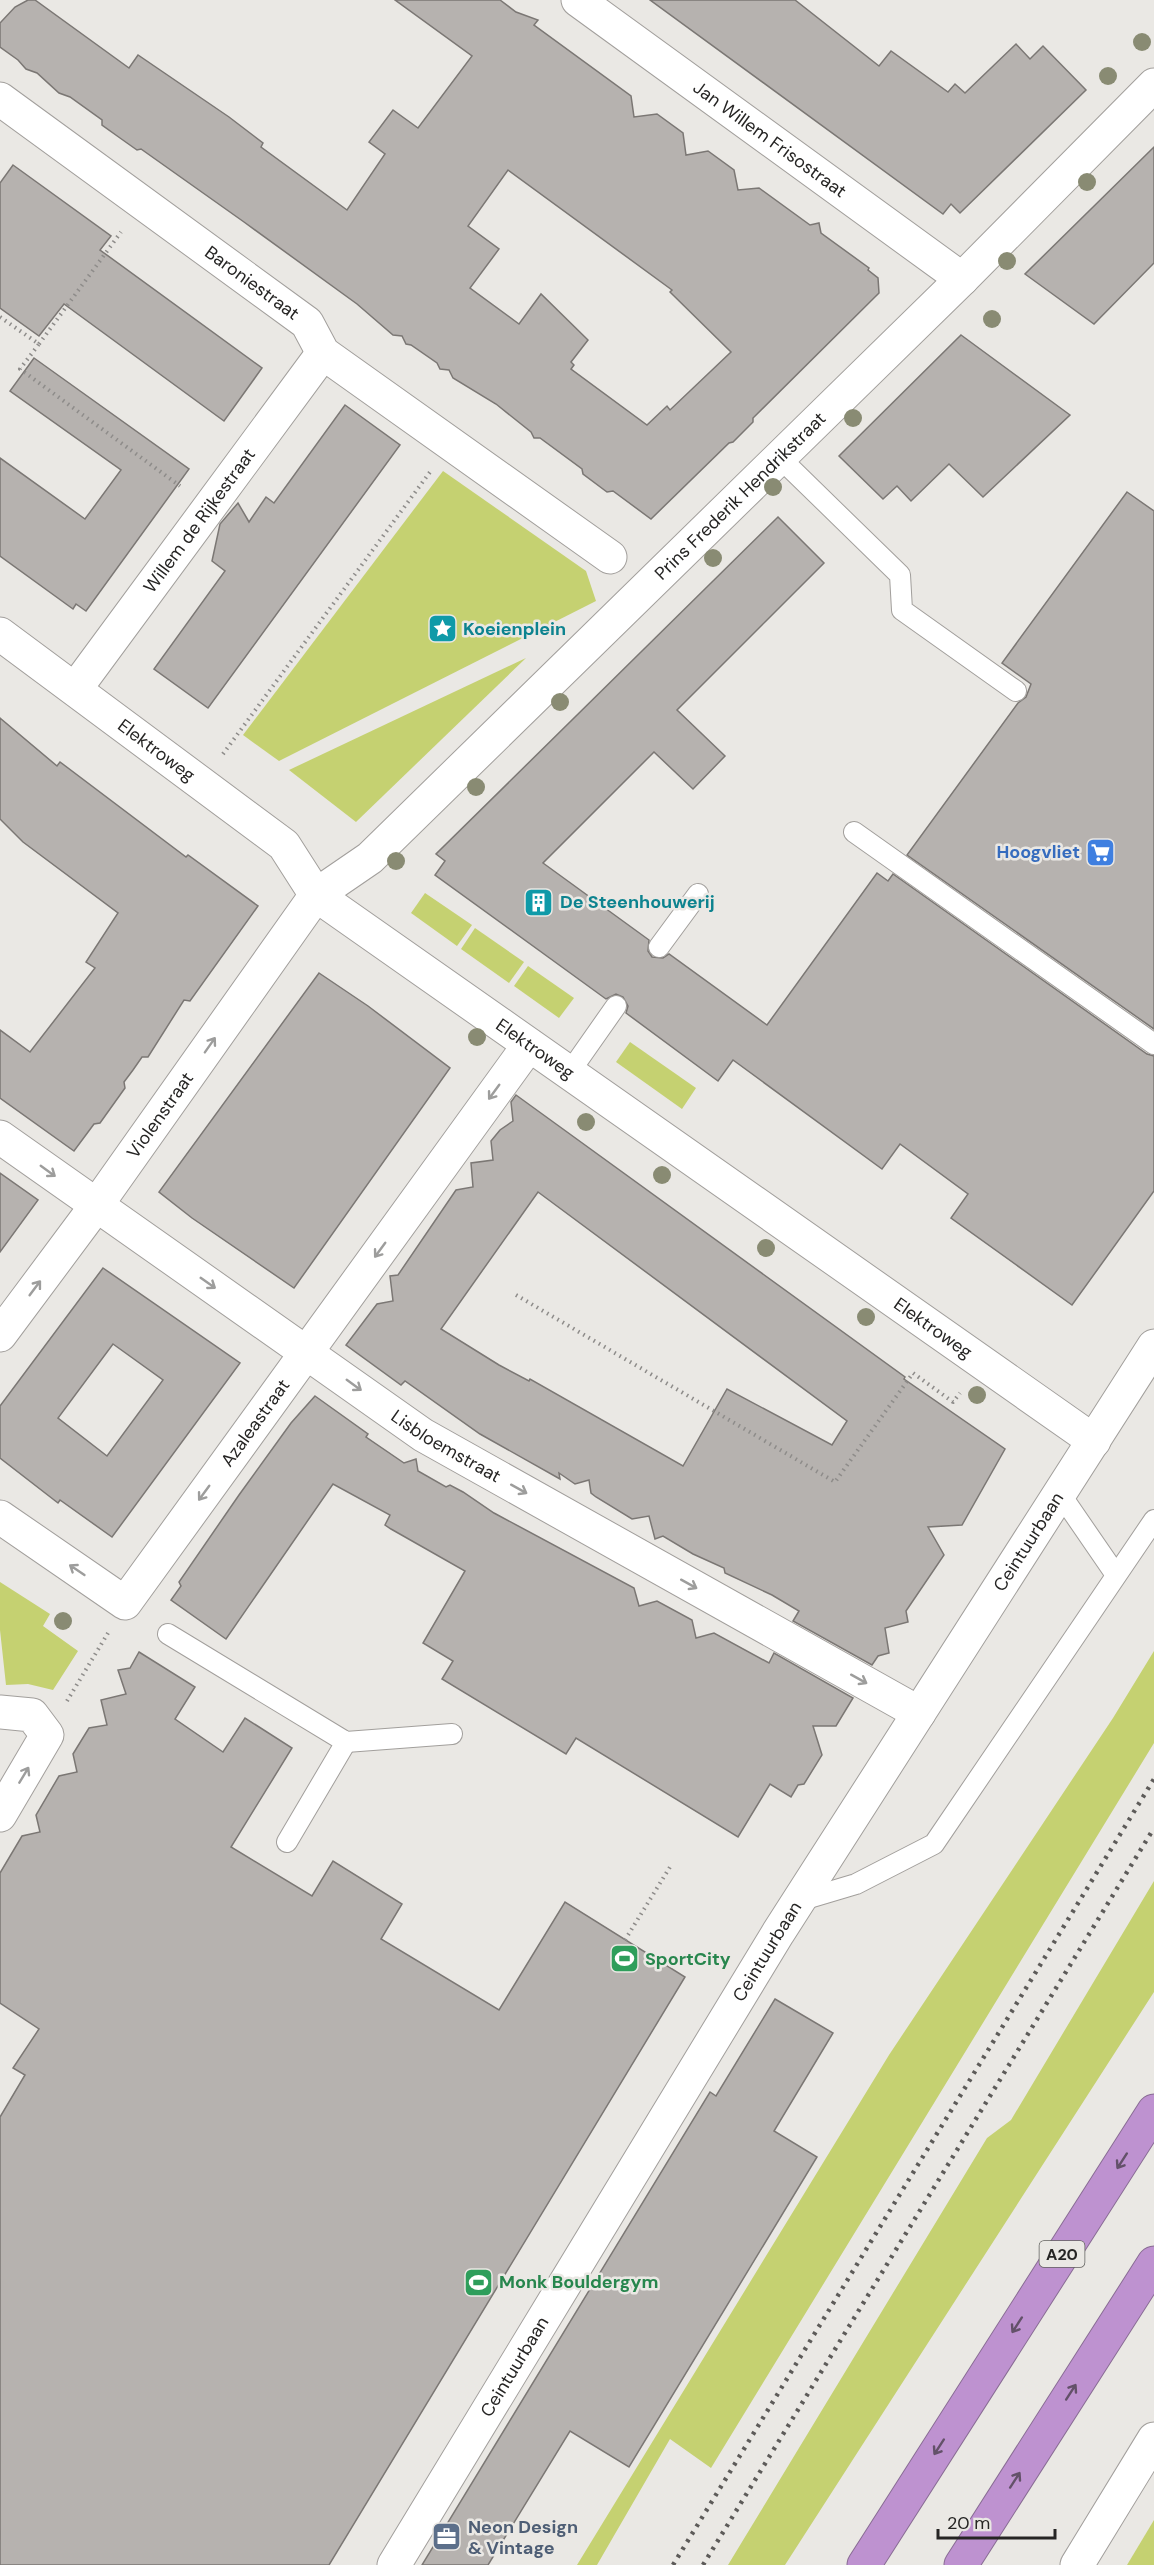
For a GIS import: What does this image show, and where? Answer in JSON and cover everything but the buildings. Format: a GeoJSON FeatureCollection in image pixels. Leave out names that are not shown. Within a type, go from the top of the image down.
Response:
{"type":"FeatureCollection","features":[{"type":"Feature","properties":{"kind":"highway","name":"A20"},"geometry":{"type":"LineString","coordinates":[[864,2565],[1154,2111]]}},
{"type":"Feature","properties":{"kind":"highway"},"geometry":{"type":"LineString","coordinates":[[961,2565],[1154,2263]]}},
{"type":"Feature","properties":{"kind":"street","name":"Jan Willem Frisostraat"},"geometry":{"type":"LineString","coordinates":[[578,0],[962,279]]}},
{"type":"Feature","properties":{"kind":"street","name":"Prins Frederik Hendrikstraat"},"geometry":{"type":"LineString","coordinates":[[316,895],[370,858],[962,279],[1154,85]]}},
{"type":"Feature","properties":{"kind":"street","name":"Baroniestraat"},"geometry":{"type":"LineString","coordinates":[[0,99],[307,323],[323,353],[610,557]]}},
{"type":"Feature","properties":{"kind":"street","name":"Willem de Rijkestraat"},"geometry":{"type":"LineString","coordinates":[[76,688],[323,353]]}},
{"type":"Feature","properties":{"kind":"street","name":"Elektroweg"},"geometry":{"type":"LineString","coordinates":[[0,634],[76,688],[284,845],[316,895],[1094,1441]]}},
{"type":"Feature","properties":{"kind":"street","name":"Violenstraat"},"geometry":{"type":"LineString","coordinates":[[0,1335],[96,1206],[316,895]]}},
{"type":"Feature","properties":{"kind":"street","name":"Azaleastraat"},"geometry":{"type":"LineString","coordinates":[[125,1603],[529,1045]]}},
{"type":"Feature","properties":{"kind":"street","name":"Lisbloemstraat"},"geometry":{"type":"LineString","coordinates":[[0,1137],[307,1351],[423,1435],[919,1713]]}},
{"type":"Feature","properties":{"kind":"street","name":"Ceintuurbaan"},"geometry":{"type":"LineString","coordinates":[[394,2565],[800,1901],[1154,1346]]}},
{"type":"Feature","properties":{"kind":"street"},"geometry":{"type":"LineString","coordinates":[[0,1517],[125,1603]]}},
{"type":"Feature","properties":{"kind":"street"},"geometry":{"type":"LineString","coordinates":[[0,1712],[32,1715],[47,1736],[0,1815]]}},
{"type":"Feature","properties":{"kind":"street"},"geometry":{"type":"LineString","coordinates":[[1077,2565],[1154,2439]]}},
{"type":"Feature","properties":{"kind":"lane"},"geometry":{"type":"LineString","coordinates":[[779,457],[900,575],[902,610],[1016,692]]}},
{"type":"Feature","properties":{"kind":"lane"},"geometry":{"type":"LineString","coordinates":[[854,832],[1154,1044]]}},
{"type":"Feature","properties":{"kind":"lane"},"geometry":{"type":"LineString","coordinates":[[659,947],[698,894]]}},
{"type":"Feature","properties":{"kind":"lane"},"geometry":{"type":"LineString","coordinates":[[569,1073],[616,1006]]}},
{"type":"Feature","properties":{"kind":"lane"},"geometry":{"type":"LineString","coordinates":[[1061,1495],[1116,1575]]}},
{"type":"Feature","properties":{"kind":"lane"},"geometry":{"type":"LineString","coordinates":[[800,1901],[856,1884],[934,1844],[1154,1520]]}},
{"type":"Feature","properties":{"kind":"lane"},"geometry":{"type":"LineString","coordinates":[[168,1634],[346,1742],[452,1734]]}},
{"type":"Feature","properties":{"kind":"lane"},"geometry":{"type":"LineString","coordinates":[[287,1842],[346,1742]]}},
{"type":"Feature","properties":{"kind":"path"},"geometry":{"type":"LineString","coordinates":[[140,200],[122,223],[121,236],[20,369],[183,489]]}},
{"type":"Feature","properties":{"kind":"path"},"geometry":{"type":"LineString","coordinates":[[0,317],[39,344]]}},
{"type":"Feature","properties":{"kind":"path"},"geometry":{"type":"LineString","coordinates":[[202,783],[450,444]]}},
{"type":"Feature","properties":{"kind":"path"},"geometry":{"type":"LineString","coordinates":[[516,1295],[835,1482],[913,1373],[953,1402],[982,1363]]}},
{"type":"Feature","properties":{"kind":"path"},"geometry":{"type":"LineString","coordinates":[[47,1736],[125,1603]]}},
{"type":"Feature","properties":{"kind":"path"},"geometry":{"type":"LineString","coordinates":[[625,1940],[670,1867]]}},
{"type":"Feature","properties":{"kind":"green space","name":"Koeienplein"},"geometry":{"type":"Polygon","coordinates":[[[443,471],[586,571],[596,601],[279,761],[243,735],[443,471]]]}},
{"type":"Feature","properties":{"kind":"green space"},"geometry":{"type":"Polygon","coordinates":[[[526,658],[356,822],[289,770],[526,658]]]}},
{"type":"Feature","properties":{"kind":"green space"},"geometry":{"type":"Polygon","coordinates":[[[425,893],[472,925],[457,946],[411,913],[425,893]]]}},
{"type":"Feature","properties":{"kind":"green space"},"geometry":{"type":"Polygon","coordinates":[[[475,928],[524,962],[509,983],[461,949],[475,928]]]}},
{"type":"Feature","properties":{"kind":"green space"},"geometry":{"type":"Polygon","coordinates":[[[528,966],[574,998],[559,1018],[514,986],[528,966]]]}},
{"type":"Feature","properties":{"kind":"green space"},"geometry":{"type":"Polygon","coordinates":[[[630,1042],[696,1088],[682,1109],[616,1062],[630,1042]]]}},
{"type":"Feature","properties":{"kind":"green space"},"geometry":{"type":"Polygon","coordinates":[[[0,1582],[50,1614],[43,1626],[78,1651],[53,1690],[28,1684],[6,1685],[0,1630],[0,1582]]]}},
{"type":"Feature","properties":{"kind":"green space"},"geometry":{"type":"Polygon","coordinates":[[[1154,1651],[1154,1743],[711,2468],[670,2439],[597,2565],[577,2565],[889,2055],[1113,1718],[1154,1651]]]}},
{"type":"Feature","properties":{"kind":"green space"},"geometry":{"type":"Polygon","coordinates":[[[1154,1881],[1154,1992],[785,2565],[728,2565],[987,2138],[1011,2120],[1154,1881]]]}},
{"type":"Feature","properties":{"kind":"green space"},"geometry":{"type":"Polygon","coordinates":[[[1154,2520],[1154,2565],[1127,2565],[1154,2520]]]}},
{"type":"Feature","properties":{"kind":"railway"},"geometry":{"type":"LineString","coordinates":[[673,2565],[1154,1779]]}},
{"type":"Feature","properties":{"kind":"railway"},"geometry":{"type":"LineString","coordinates":[[703,2565],[1154,1828]]}},
{"type":"Feature","properties":{"kind":"place","name":"Koeienplein"},"geometry":{"type":"Point","coordinates":[442,629]}},
{"type":"Feature","properties":{"kind":"place","name":"Hoogvliet"},"geometry":{"type":"Point","coordinates":[1101,852]}},
{"type":"Feature","properties":{"kind":"place","name":"De Steenhouwerij"},"geometry":{"type":"Point","coordinates":[539,902]}},
{"type":"Feature","properties":{"kind":"place","name":"SportCity"},"geometry":{"type":"Point","coordinates":[624,1959]}},
{"type":"Feature","properties":{"kind":"place","name":"Monk Bouldergym"},"geometry":{"type":"Point","coordinates":[478,2282]}},
{"type":"Feature","properties":{"kind":"place","name":"Neon Design & Vintage"},"geometry":{"type":"Point","coordinates":[447,2537]}}]}
